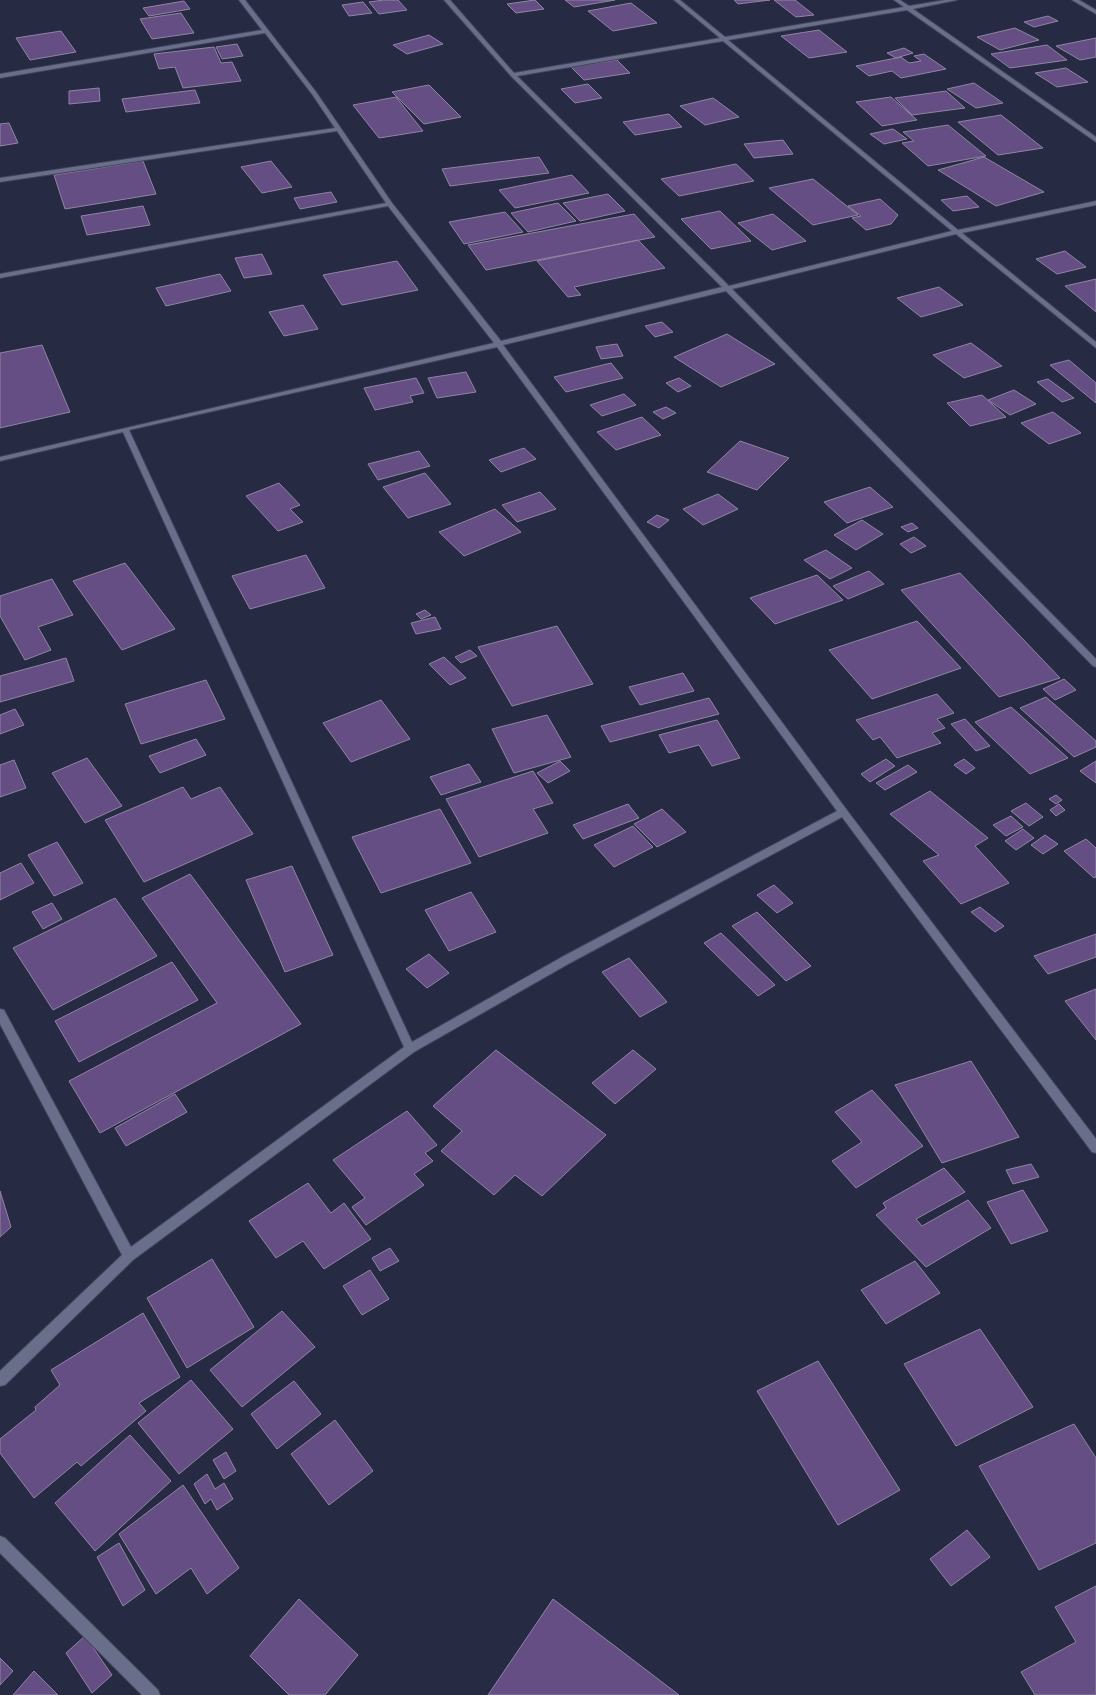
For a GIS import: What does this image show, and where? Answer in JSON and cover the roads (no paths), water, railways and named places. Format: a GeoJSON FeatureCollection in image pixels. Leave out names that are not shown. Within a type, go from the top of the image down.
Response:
{"type":"FeatureCollection","features":[{"type":"Feature","properties":{"kind":"street"},"geometry":{"type":"LineString","coordinates":[[242,0],[290,61],[340,129],[390,204],[498,344],[843,812],[1096,1148]]}},
{"type":"Feature","properties":{"kind":"street"},"geometry":{"type":"LineString","coordinates":[[447,0],[513,75],[726,287],[1096,664]]}},
{"type":"Feature","properties":{"kind":"street"},"geometry":{"type":"LineString","coordinates":[[677,0],[1096,346]]}},
{"type":"Feature","properties":{"kind":"street"},"geometry":{"type":"LineString","coordinates":[[897,0],[1018,87],[1096,140]]}},
{"type":"Feature","properties":{"kind":"street"},"geometry":{"type":"LineString","coordinates":[[513,75],[954,0]]}},
{"type":"Feature","properties":{"kind":"street"},"geometry":{"type":"LineString","coordinates":[[1075,0],[1096,12]]}},
{"type":"Feature","properties":{"kind":"street"},"geometry":{"type":"LineString","coordinates":[[0,76],[265,31]]}},
{"type":"Feature","properties":{"kind":"street"},"geometry":{"type":"LineString","coordinates":[[0,180],[340,129]]}},
{"type":"Feature","properties":{"kind":"street"},"geometry":{"type":"LineString","coordinates":[[0,459],[498,344],[726,287],[957,232],[1096,203]]}},
{"type":"Feature","properties":{"kind":"street"},"geometry":{"type":"LineString","coordinates":[[0,276],[390,204]]}},
{"type":"Feature","properties":{"kind":"street"},"geometry":{"type":"LineString","coordinates":[[125,429],[410,1049]]}},
{"type":"Feature","properties":{"kind":"street"},"geometry":{"type":"LineString","coordinates":[[0,1380],[129,1256],[410,1049],[566,960],[843,812]]}},
{"type":"Feature","properties":{"kind":"street"},"geometry":{"type":"LineString","coordinates":[[0,1013],[129,1256]]}},
{"type":"Feature","properties":{"kind":"street"},"geometry":{"type":"LineString","coordinates":[[0,1543],[153,1695]]}}]}
